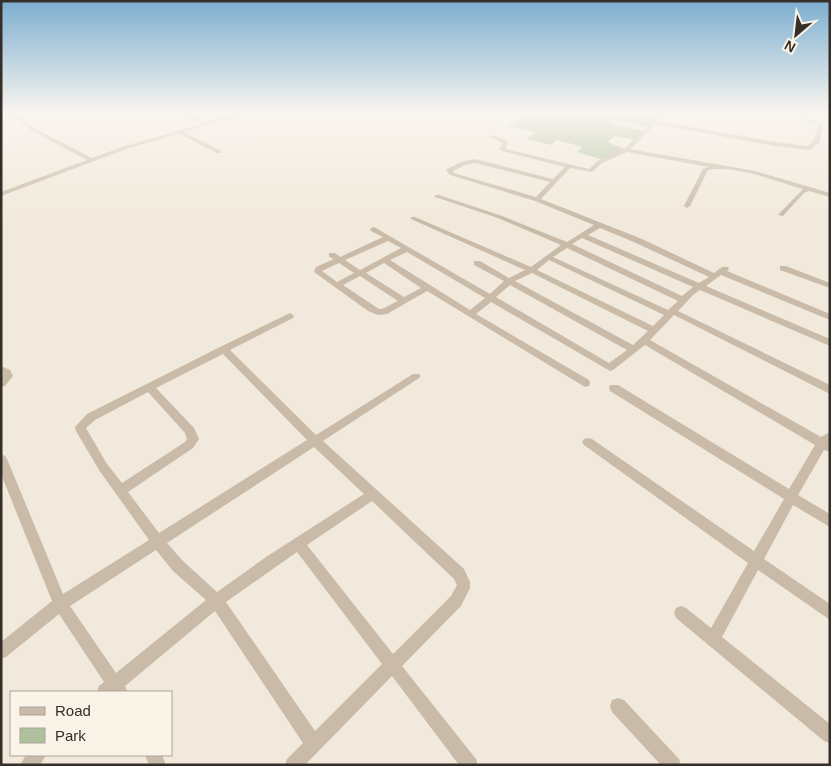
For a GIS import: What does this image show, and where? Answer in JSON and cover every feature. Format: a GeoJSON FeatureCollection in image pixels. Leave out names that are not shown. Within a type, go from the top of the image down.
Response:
{"type":"FeatureCollection","features":[{"type":"Feature","properties":{"kind":"street"},"geometry":{"type":"LineString","coordinates":[[70,149],[90,159]]}},
{"type":"Feature","properties":{"kind":"street"},"geometry":{"type":"LineString","coordinates":[[1,194],[90,159],[122,149]]}},
{"type":"Feature","properties":{"kind":"street"},"geometry":{"type":"LineString","coordinates":[[212,149],[219,152]]}},
{"type":"Feature","properties":{"kind":"street"},"geometry":{"type":"LineString","coordinates":[[502,149],[568,167],[590,171],[600,162],[626,150],[755,172],[830,196]]}},
{"type":"Feature","properties":{"kind":"street"},"geometry":{"type":"LineString","coordinates":[[554,182],[475,161],[463,162],[449,170],[452,174],[537,200],[598,226],[720,272],[830,317]]}},
{"type":"Feature","properties":{"kind":"street"},"geometry":{"type":"LineString","coordinates":[[687,206],[706,169],[720,166]]}},
{"type":"Feature","properties":{"kind":"street"},"geometry":{"type":"LineString","coordinates":[[537,200],[568,167]]}},
{"type":"Feature","properties":{"kind":"street"},"geometry":{"type":"LineString","coordinates":[[782,215],[802,192],[809,188]]}},
{"type":"Feature","properties":{"kind":"street"},"geometry":{"type":"LineString","coordinates":[[437,196],[500,217],[566,245],[683,300]]}},
{"type":"Feature","properties":{"kind":"street"},"geometry":{"type":"LineString","coordinates":[[413,218],[532,270],[654,330]]}},
{"type":"Feature","properties":{"kind":"street"},"geometry":{"type":"LineString","coordinates":[[471,314],[511,280],[532,270],[538,264],[550,258],[553,253],[598,226]]}},
{"type":"Feature","properties":{"kind":"street"},"geometry":{"type":"LineString","coordinates":[[374,229],[610,368],[644,341],[683,300],[720,272]]}},
{"type":"Feature","properties":{"kind":"street"},"geometry":{"type":"LineString","coordinates":[[583,236],[830,343]]}},
{"type":"Feature","properties":{"kind":"street"},"geometry":{"type":"LineString","coordinates":[[388,238],[335,257],[318,270],[371,310],[378,312],[384,312],[427,288]]}},
{"type":"Feature","properties":{"kind":"street"},"geometry":{"type":"LineString","coordinates":[[337,285],[406,249]]}},
{"type":"Feature","properties":{"kind":"street"},"geometry":{"type":"LineString","coordinates":[[335,257],[404,301]]}},
{"type":"Feature","properties":{"kind":"street"},"geometry":{"type":"LineString","coordinates":[[550,258],[671,313],[830,390]]}},
{"type":"Feature","properties":{"kind":"street"},"geometry":{"type":"LineString","coordinates":[[384,260],[585,383]]}},
{"type":"Feature","properties":{"kind":"street"},"geometry":{"type":"LineString","coordinates":[[477,262],[634,350]]}},
{"type":"Feature","properties":{"kind":"street"},"geometry":{"type":"LineString","coordinates":[[784,268],[830,286]]}},
{"type":"Feature","properties":{"kind":"street"},"geometry":{"type":"LineString","coordinates":[[290,316],[91,417],[80,427],[80,431],[103,468],[157,541],[178,566],[217,601],[314,745]]}},
{"type":"Feature","properties":{"kind":"street"},"geometry":{"type":"LineString","coordinates":[[644,341],[827,442],[790,497],[757,562],[713,638]]}},
{"type":"Feature","properties":{"kind":"street"},"geometry":{"type":"LineString","coordinates":[[223,349],[315,441],[459,574],[464,582],[464,591],[456,601],[293,765]]}},
{"type":"Feature","properties":{"kind":"street"},"geometry":{"type":"LineString","coordinates":[[1,369],[7,372],[8,376],[1,383]]}},
{"type":"Feature","properties":{"kind":"street"},"geometry":{"type":"LineString","coordinates":[[1,652],[60,604],[416,376]]}},
{"type":"Feature","properties":{"kind":"street"},"geometry":{"type":"LineString","coordinates":[[120,491],[189,445],[193,439],[190,431],[150,388]]}},
{"type":"Feature","properties":{"kind":"street"},"geometry":{"type":"LineString","coordinates":[[614,388],[830,521]]}},
{"type":"Feature","properties":{"kind":"street"},"geometry":{"type":"LineString","coordinates":[[588,442],[830,613]]}},
{"type":"Feature","properties":{"kind":"street"},"geometry":{"type":"LineString","coordinates":[[1,459],[60,604],[113,689],[217,601],[298,543],[373,494]]}},
{"type":"Feature","properties":{"kind":"street"},"geometry":{"type":"LineString","coordinates":[[298,543],[470,765]]}},
{"type":"Feature","properties":{"kind":"street"},"geometry":{"type":"LineString","coordinates":[[681,612],[830,735]]}},
{"type":"Feature","properties":{"kind":"street"},"geometry":{"type":"LineString","coordinates":[[618,706],[673,765]]}},
{"type":"Feature","properties":{"kind":"street"},"geometry":{"type":"LineString","coordinates":[[28,765],[37,756]]}},
{"type":"Feature","properties":{"kind":"green space"},"geometry":{"type":"Polygon","coordinates":[[[581,149],[626,150],[604,160],[577,152],[581,149]]]}}]}
